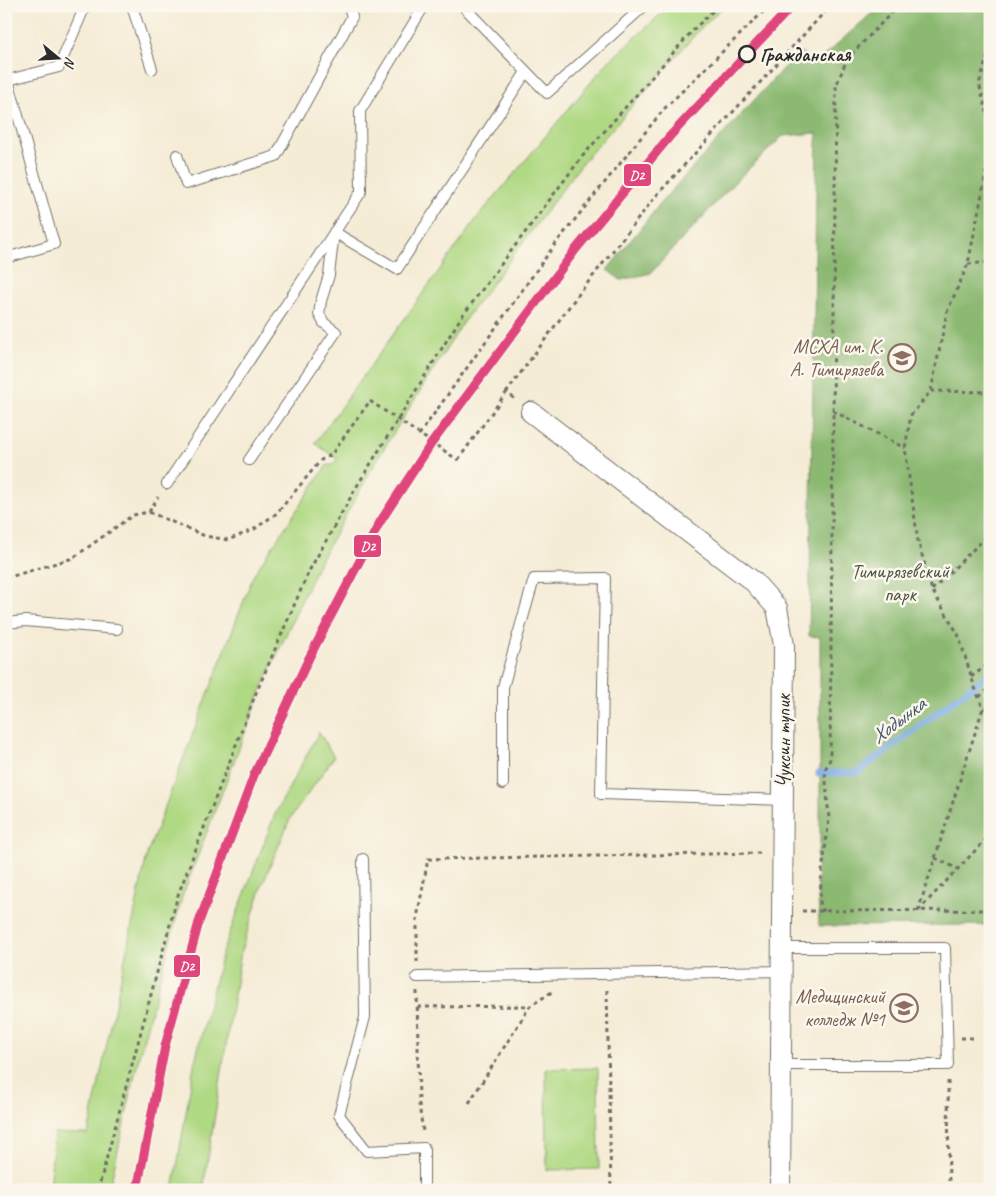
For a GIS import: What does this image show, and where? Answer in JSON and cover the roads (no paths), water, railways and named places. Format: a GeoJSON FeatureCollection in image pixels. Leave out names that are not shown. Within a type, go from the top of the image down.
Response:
{"type":"FeatureCollection","features":[{"type":"Feature","properties":{"kind":"street","name":"Чуксин тупик"},"geometry":{"type":"LineString","coordinates":[[531,412],[754,582],[777,608],[784,645],[780,1190]]}},
{"type":"Feature","properties":{"kind":"lane"},"geometry":{"type":"LineString","coordinates":[[6,258],[54,244],[7,80],[59,67],[85,6]]}},
{"type":"Feature","properties":{"kind":"lane"},"geometry":{"type":"LineString","coordinates":[[132,6],[152,69]]}},
{"type":"Feature","properties":{"kind":"lane"},"geometry":{"type":"LineString","coordinates":[[177,155],[186,184],[276,156],[352,17],[349,6]]}},
{"type":"Feature","properties":{"kind":"lane"},"geometry":{"type":"LineString","coordinates":[[167,484],[361,192],[360,111],[424,6]]}},
{"type":"Feature","properties":{"kind":"lane"},"geometry":{"type":"LineString","coordinates":[[463,6],[546,93],[644,6]]}},
{"type":"Feature","properties":{"kind":"lane"},"geometry":{"type":"LineString","coordinates":[[334,232],[397,269],[526,72]]}},
{"type":"Feature","properties":{"kind":"lane"},"geometry":{"type":"LineString","coordinates":[[249,460],[336,332],[324,323],[318,314],[329,275],[334,232]]}},
{"type":"Feature","properties":{"kind":"lane"},"geometry":{"type":"LineString","coordinates":[[503,784],[503,687],[534,579],[605,578],[601,794],[783,800]]}},
{"type":"Feature","properties":{"kind":"lane"},"geometry":{"type":"LineString","coordinates":[[6,623],[25,621],[117,629]]}},
{"type":"Feature","properties":{"kind":"lane"},"geometry":{"type":"LineString","coordinates":[[363,859],[365,1017],[339,1115],[367,1151],[424,1148],[424,1190]]}},
{"type":"Feature","properties":{"kind":"lane"},"geometry":{"type":"LineString","coordinates":[[781,1065],[948,1065],[945,948],[782,948]]}},
{"type":"Feature","properties":{"kind":"lane"},"geometry":{"type":"LineString","coordinates":[[417,977],[782,971]]}},
{"type":"Feature","properties":{"kind":"waterway","name":"Ходынка"},"geometry":{"type":"LineString","coordinates":[[819,773],[857,773],[990,673]]}},
{"type":"Feature","properties":{"kind":"place","name":"Гражданская"},"geometry":{"type":"Point","coordinates":[747,54]}},
{"type":"Feature","properties":{"kind":"place","name":"МСХА им. К. А. Тимирязева"},"geometry":{"type":"Point","coordinates":[902,358]}},
{"type":"Feature","properties":{"kind":"place","name":"Медицинский колледж №1"},"geometry":{"type":"Point","coordinates":[904,1008]}},
{"type":"Feature","properties":{"kind":"park label","name":"Тимирязевский парк"},"geometry":{"type":"Point","coordinates":[900,582]}}]}
